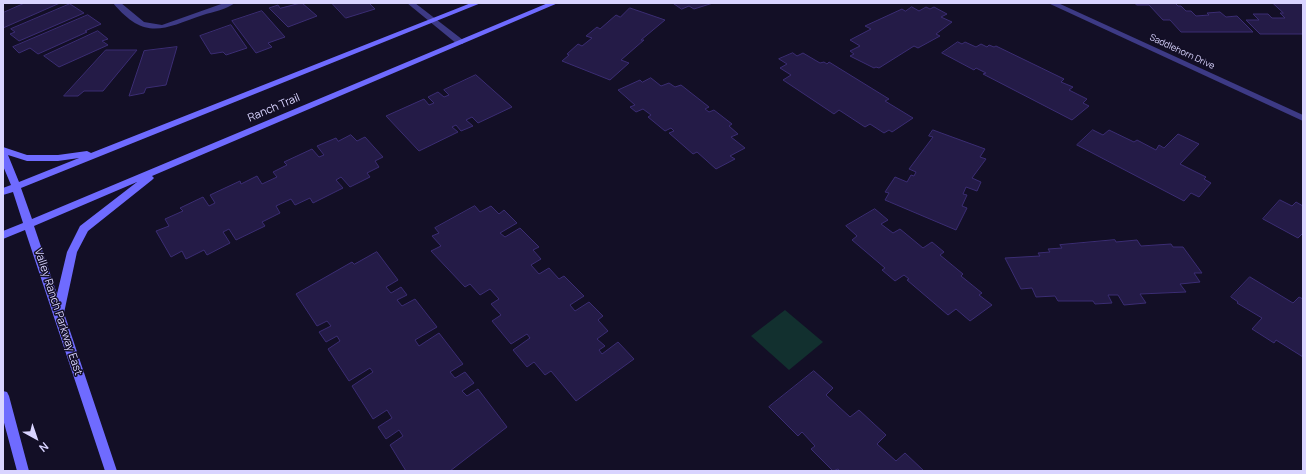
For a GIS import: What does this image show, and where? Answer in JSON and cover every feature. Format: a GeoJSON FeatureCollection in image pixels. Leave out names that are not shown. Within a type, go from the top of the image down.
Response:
{"type":"FeatureCollection","features":[{"type":"Feature","properties":{"kind":"main road","name":"Ranch Trail"},"geometry":{"type":"LineString","coordinates":[[3,192],[477,3]]}},
{"type":"Feature","properties":{"kind":"main road","name":"Ranch Trail"},"geometry":{"type":"LineString","coordinates":[[3,235],[554,3]]}},
{"type":"Feature","properties":{"kind":"main road"},"geometry":{"type":"LineString","coordinates":[[3,150],[26,158],[58,158],[101,153]]}},
{"type":"Feature","properties":{"kind":"main road","name":"Valley Ranch Parkway East"},"geometry":{"type":"LineString","coordinates":[[3,154],[16,187],[111,471]]}},
{"type":"Feature","properties":{"kind":"main road"},"geometry":{"type":"LineString","coordinates":[[58,314],[72,252],[84,228],[163,168]]}},
{"type":"Feature","properties":{"kind":"main road"},"geometry":{"type":"LineString","coordinates":[[3,396],[23,471]]}},
{"type":"Feature","properties":{"kind":"street"},"geometry":{"type":"LineString","coordinates":[[117,3],[139,24],[163,27],[230,3]]}},
{"type":"Feature","properties":{"kind":"street"},"geometry":{"type":"LineString","coordinates":[[411,3],[460,42]]}},
{"type":"Feature","properties":{"kind":"street","name":"Saddlehorn Drive"},"geometry":{"type":"LineString","coordinates":[[1052,3],[1303,118]]}},
{"type":"Feature","properties":{"kind":"green space"},"geometry":{"type":"Polygon","coordinates":[[[785,310],[823,342],[789,370],[751,336],[785,310]]]}},
{"type":"Feature","properties":{"kind":"building"},"geometry":{"type":"Polygon","coordinates":[[[25,3],[60,3],[3,28],[3,13],[25,3]]]}},
{"type":"Feature","properties":{"kind":"building"},"geometry":{"type":"Polygon","coordinates":[[[302,3],[317,16],[288,27],[269,8],[278,5],[280,8],[302,3]]]}},
{"type":"Feature","properties":{"kind":"building"},"geometry":{"type":"Polygon","coordinates":[[[332,3],[369,3],[375,9],[346,18],[332,3]]]}},
{"type":"Feature","properties":{"kind":"building"},"geometry":{"type":"Polygon","coordinates":[[[673,3],[713,3],[694,9],[689,6],[682,9],[673,3]]]}},
{"type":"Feature","properties":{"kind":"building"},"geometry":{"type":"Polygon","coordinates":[[[1135,3],[1175,3],[1186,11],[1191,11],[1196,16],[1220,12],[1226,17],[1237,16],[1253,32],[1181,32],[1170,20],[1163,20],[1149,5],[1137,5],[1135,3]]]}},
{"type":"Feature","properties":{"kind":"building"},"geometry":{"type":"Polygon","coordinates":[[[1273,3],[1303,3],[1303,34],[1260,34],[1246,20],[1259,20],[1253,14],[1268,14],[1272,18],[1285,18],[1280,13],[1283,13],[1273,3]]]}},
{"type":"Feature","properties":{"kind":"building"},"geometry":{"type":"Polygon","coordinates":[[[70,4],[84,13],[19,41],[10,34],[15,32],[11,29],[70,4]]]}},
{"type":"Feature","properties":{"kind":"building"},"geometry":{"type":"Polygon","coordinates":[[[912,7],[919,11],[926,7],[930,9],[934,7],[947,14],[941,17],[952,22],[936,34],[940,36],[918,48],[914,46],[879,68],[874,68],[850,56],[854,54],[850,51],[860,46],[850,40],[871,29],[865,26],[902,9],[905,11],[912,7]]]}},
{"type":"Feature","properties":{"kind":"building"},"geometry":{"type":"Polygon","coordinates":[[[630,8],[665,20],[641,40],[644,40],[621,60],[629,63],[610,80],[562,61],[578,44],[582,46],[592,38],[586,36],[597,27],[600,29],[616,15],[620,17],[630,8]]]}},
{"type":"Feature","properties":{"kind":"building"},"geometry":{"type":"Polygon","coordinates":[[[262,11],[285,37],[268,43],[272,47],[256,53],[232,21],[262,11]]]}},
{"type":"Feature","properties":{"kind":"building"},"geometry":{"type":"Polygon","coordinates":[[[88,15],[101,24],[85,31],[87,32],[38,54],[30,48],[19,53],[13,47],[88,15]]]}},
{"type":"Feature","properties":{"kind":"building"},"geometry":{"type":"Polygon","coordinates":[[[231,25],[247,48],[226,55],[223,52],[211,54],[200,36],[231,25]]]}},
{"type":"Feature","properties":{"kind":"building"},"geometry":{"type":"Polygon","coordinates":[[[98,31],[108,39],[102,41],[108,45],[59,67],[44,56],[98,31]]]}},
{"type":"Feature","properties":{"kind":"building"},"geometry":{"type":"Polygon","coordinates":[[[958,42],[962,44],[965,42],[976,47],[981,44],[987,47],[989,45],[994,47],[996,46],[1064,79],[1061,82],[1073,87],[1069,90],[1087,99],[1083,103],[1089,106],[1072,120],[983,74],[986,73],[976,68],[974,70],[942,53],[958,42]]]}},
{"type":"Feature","properties":{"kind":"building"},"geometry":{"type":"Polygon","coordinates":[[[177,47],[166,85],[146,88],[144,93],[129,96],[144,51],[177,47]]]}},
{"type":"Feature","properties":{"kind":"building"},"geometry":{"type":"Polygon","coordinates":[[[106,50],[137,50],[103,91],[84,91],[78,96],[64,96],[106,50]]]}},
{"type":"Feature","properties":{"kind":"building"},"geometry":{"type":"Polygon","coordinates":[[[793,53],[797,56],[803,53],[820,63],[824,62],[827,64],[829,62],[889,99],[885,101],[913,118],[892,132],[889,130],[884,133],[870,124],[865,127],[839,110],[834,114],[783,80],[791,75],[780,68],[787,64],[779,59],[793,53]]]}},
{"type":"Feature","properties":{"kind":"building"},"geometry":{"type":"Polygon","coordinates":[[[476,75],[512,107],[478,123],[472,117],[466,120],[473,126],[461,131],[456,125],[452,127],[458,132],[419,151],[386,116],[424,99],[429,105],[434,103],[428,97],[438,92],[444,97],[449,95],[444,90],[476,75]]]}},
{"type":"Feature","properties":{"kind":"building"},"geometry":{"type":"Polygon","coordinates":[[[651,78],[661,86],[669,83],[675,87],[681,85],[709,107],[705,109],[709,112],[714,110],[732,124],[729,126],[738,134],[731,137],[745,148],[730,156],[735,159],[716,169],[697,152],[693,154],[669,133],[674,131],[671,128],[665,131],[648,117],[651,115],[643,109],[636,112],[630,107],[635,105],[618,90],[640,80],[642,82],[651,78]]]}},
{"type":"Feature","properties":{"kind":"building"},"geometry":{"type":"Polygon","coordinates":[[[933,130],[985,149],[980,157],[986,159],[972,178],[981,182],[977,191],[966,187],[963,194],[967,195],[962,206],[967,208],[956,230],[885,200],[889,193],[885,192],[895,177],[907,182],[911,175],[914,176],[916,172],[909,169],[933,137],[929,136],[933,130]]]}},
{"type":"Feature","properties":{"kind":"building"},"geometry":{"type":"Polygon","coordinates":[[[1093,130],[1103,135],[1109,130],[1134,142],[1137,140],[1156,150],[1159,145],[1164,148],[1178,134],[1199,144],[1180,164],[1206,177],[1204,179],[1211,183],[1199,197],[1191,193],[1184,201],[1077,145],[1093,130]]]}},
{"type":"Feature","properties":{"kind":"building"},"geometry":{"type":"Polygon","coordinates":[[[351,135],[357,141],[365,137],[383,157],[375,161],[379,167],[367,173],[370,177],[350,187],[341,177],[336,180],[343,188],[313,203],[310,198],[295,205],[291,199],[276,206],[280,213],[262,222],[265,226],[236,240],[229,229],[223,232],[230,243],[207,255],[204,250],[186,259],[182,251],[171,257],[156,231],[169,226],[165,219],[183,211],[180,208],[203,197],[209,206],[215,203],[210,195],[240,181],[241,184],[257,176],[262,184],[277,177],[273,172],[287,165],[284,162],[312,149],[319,157],[324,155],[317,146],[336,138],[338,141],[351,135]]]}},
{"type":"Feature","properties":{"kind":"building"},"geometry":{"type":"Polygon","coordinates":[[[1280,200],[1292,206],[1296,202],[1303,206],[1303,233],[1298,238],[1263,219],[1280,200]]]}},
{"type":"Feature","properties":{"kind":"building"},"geometry":{"type":"Polygon","coordinates":[[[475,206],[480,212],[491,206],[499,214],[504,210],[517,223],[500,233],[505,237],[520,228],[539,247],[533,250],[541,259],[531,265],[539,274],[549,268],[559,279],[564,276],[584,296],[570,305],[575,311],[589,302],[603,316],[598,320],[608,331],[597,339],[605,346],[599,350],[602,354],[618,342],[634,359],[576,401],[551,371],[545,375],[534,362],[527,367],[513,350],[530,338],[527,334],[511,344],[492,321],[501,315],[491,304],[499,299],[490,289],[480,295],[470,284],[465,287],[431,251],[441,246],[432,236],[439,233],[435,228],[475,206]]]}},
{"type":"Feature","properties":{"kind":"building"},"geometry":{"type":"Polygon","coordinates":[[[875,209],[888,220],[881,224],[893,233],[900,229],[923,248],[932,242],[944,252],[940,255],[963,274],[961,276],[982,293],[979,295],[992,305],[970,321],[956,309],[948,315],[907,280],[909,279],[904,275],[895,281],[882,270],[885,268],[852,240],[857,236],[846,226],[875,209]]]}},
{"type":"Feature","properties":{"kind":"building"},"geometry":{"type":"Polygon","coordinates":[[[1115,240],[1116,242],[1137,240],[1141,246],[1171,244],[1173,247],[1183,247],[1202,273],[1194,273],[1200,282],[1180,284],[1186,292],[1140,294],[1146,303],[1124,305],[1118,295],[1108,295],[1112,303],[1095,304],[1093,301],[1058,301],[1055,296],[1036,297],[1032,288],[1021,289],[1005,258],[1040,256],[1038,253],[1050,252],[1048,249],[1062,248],[1060,245],[1115,240]]]}},
{"type":"Feature","properties":{"kind":"building"},"geometry":{"type":"Polygon","coordinates":[[[377,252],[398,280],[386,287],[391,293],[401,287],[407,295],[397,300],[402,306],[415,299],[437,327],[415,340],[419,346],[439,333],[463,364],[450,372],[455,378],[465,372],[474,383],[462,391],[467,396],[478,389],[507,427],[450,471],[406,471],[390,445],[403,436],[399,430],[386,439],[378,427],[392,418],[387,410],[373,419],[352,386],[373,372],[370,368],[349,381],[328,349],[340,341],[337,336],[326,342],[319,332],[331,326],[327,321],[317,326],[296,294],[352,262],[354,264],[377,252]]]}},
{"type":"Feature","properties":{"kind":"building"},"geometry":{"type":"Polygon","coordinates":[[[1250,277],[1293,303],[1299,297],[1303,299],[1303,357],[1276,340],[1274,343],[1252,329],[1262,318],[1237,303],[1238,302],[1231,297],[1250,277]]]}},
{"type":"Feature","properties":{"kind":"building"},"geometry":{"type":"Polygon","coordinates":[[[814,371],[833,388],[826,395],[850,417],[859,410],[886,435],[877,444],[896,461],[905,453],[924,471],[840,471],[838,469],[833,471],[811,449],[815,446],[802,432],[798,436],[769,407],[814,371]]]}}]}
